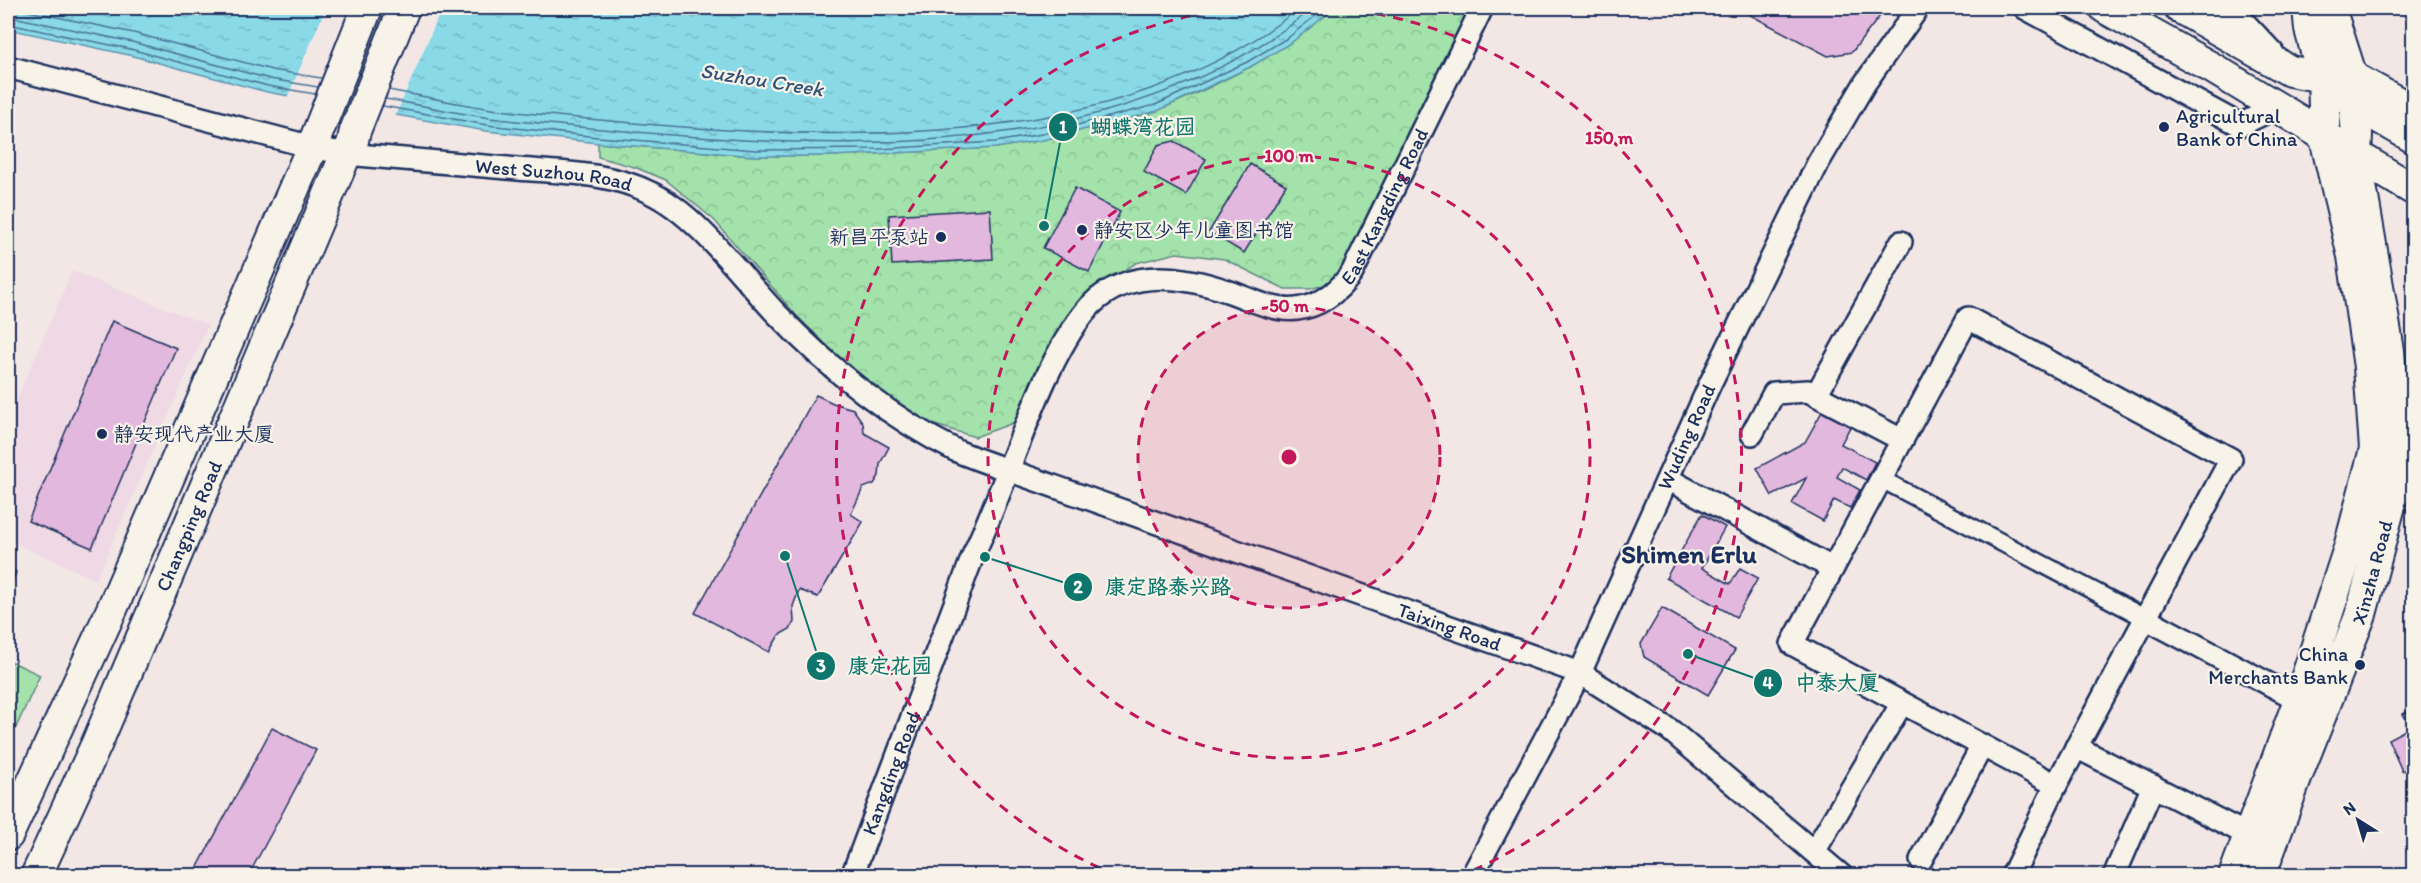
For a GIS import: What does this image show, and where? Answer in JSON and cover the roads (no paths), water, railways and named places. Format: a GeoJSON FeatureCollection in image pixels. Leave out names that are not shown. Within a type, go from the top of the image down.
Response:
{"type":"FeatureCollection","features":[{"type":"Feature","properties":{"kind":"main road","name":"Changping Road"},"geometry":{"type":"LineString","coordinates":[[8,835],[112,609],[317,134],[367,8]]}},
{"type":"Feature","properties":{"kind":"main road","name":"Changping Road"},"geometry":{"type":"LineString","coordinates":[[36,876],[98,743],[351,143],[404,8]]}},
{"type":"Feature","properties":{"kind":"main road"},"geometry":{"type":"LineString","coordinates":[[2105,8],[2214,69],[2325,138],[2357,145],[2414,167]]}},
{"type":"Feature","properties":{"kind":"main road"},"geometry":{"type":"LineString","coordinates":[[2180,8],[2290,71],[2343,86],[2414,111]]}},
{"type":"Feature","properties":{"kind":"main road","name":"Xinzha Road"},"geometry":{"type":"LineString","coordinates":[[2234,876],[2299,700],[2349,548],[2375,449],[2369,367],[2353,256],[2325,138],[2343,86],[2310,29],[2308,8]]}},
{"type":"Feature","properties":{"kind":"main road","name":"Xinzha Road"},"geometry":{"type":"LineString","coordinates":[[2260,876],[2361,614],[2395,487],[2397,444],[2389,351],[2357,145],[2343,86],[2330,8]]}},
{"type":"Feature","properties":{"kind":"main road"},"geometry":{"type":"LineString","coordinates":[[2343,86],[2414,138]]}},
{"type":"Feature","properties":{"kind":"main road"},"geometry":{"type":"LineString","coordinates":[[2357,145],[2414,190]]}},
{"type":"Feature","properties":{"kind":"street","name":"East Kangding Road"},"geometry":{"type":"LineString","coordinates":[[1008,470],[1027,421],[1073,329],[1091,305],[1113,289],[1138,279],[1164,277],[1209,285],[1265,305],[1296,310],[1325,301],[1340,291],[1352,273],[1482,8]]}},
{"type":"Feature","properties":{"kind":"street","name":"Wuding Road"},"geometry":{"type":"LineString","coordinates":[[1472,876],[1580,673],[1710,384],[1818,163],[1865,83],[1918,8]]}},
{"type":"Feature","properties":{"kind":"street"},"geometry":{"type":"LineString","coordinates":[[2025,8],[2240,125],[2277,107]]}},
{"type":"Feature","properties":{"kind":"street"},"geometry":{"type":"LineString","coordinates":[[2220,8],[2241,19],[2290,71]]}},
{"type":"Feature","properties":{"kind":"street","name":"West Suzhou Road"},"geometry":{"type":"LineString","coordinates":[[8,67],[351,143],[598,176],[627,183],[652,193],[684,215],[798,335],[866,394],[925,434],[959,452],[1008,470]]}},
{"type":"Feature","properties":{"kind":"street"},"geometry":{"type":"LineString","coordinates":[[1816,395],[1901,243]]}},
{"type":"Feature","properties":{"kind":"street"},"geometry":{"type":"LineString","coordinates":[[2012,876],[2056,785],[2231,459],[1968,318],[1792,644],[2056,785]]}},
{"type":"Feature","properties":{"kind":"street"},"geometry":{"type":"LineString","coordinates":[[1752,434],[1774,393],[1808,391],[1902,440]]}},
{"type":"Feature","properties":{"kind":"street","name":"Taixing Road"},"geometry":{"type":"LineString","coordinates":[[1008,470],[1580,673],[1670,730],[1842,876]]}},
{"type":"Feature","properties":{"kind":"street","name":"Kangding Road"},"geometry":{"type":"LineString","coordinates":[[852,876],[1008,470]]}},
{"type":"Feature","properties":{"kind":"street"},"geometry":{"type":"LineString","coordinates":[[1668,479],[1832,568]]}},
{"type":"Feature","properties":{"kind":"street"},"geometry":{"type":"LineString","coordinates":[[1881,479],[2299,700]]}},
{"type":"Feature","properties":{"kind":"street"},"geometry":{"type":"LineString","coordinates":[[1814,852],[1902,703]]}},
{"type":"Feature","properties":{"kind":"street"},"geometry":{"type":"LineString","coordinates":[[1921,860],[1982,746]]}},
{"type":"Feature","properties":{"kind":"street"},"geometry":{"type":"LineString","coordinates":[[2076,747],[2248,835]]}},
{"type":"Feature","properties":{"kind":"street"},"geometry":{"type":"LineString","coordinates":[[2114,876],[2153,786]]}},
{"type":"Feature","properties":{"kind":"water","name":"Suzhou Creek"},"geometry":{"type":"Polygon","coordinates":[[[8,8],[835,10],[872,8],[1335,8],[1292,42],[1250,67],[1157,111],[1043,140],[996,148],[831,156],[755,156],[486,131],[267,92],[129,55],[8,29],[8,8]]]}},
{"type":"Feature","properties":{"kind":"place","name":"Agricultural Bank of China"},"geometry":{"type":"Point","coordinates":[2164,127]}},
{"type":"Feature","properties":{"kind":"place","name":"蝴蝶湾花园"},"geometry":{"type":"Point","coordinates":[1044,226]}},
{"type":"Feature","properties":{"kind":"place","name":"静安区少年儿童图书馆"},"geometry":{"type":"Point","coordinates":[1082,230]}},
{"type":"Feature","properties":{"kind":"place","name":"新昌平泵站"},"geometry":{"type":"Point","coordinates":[941,237]}},
{"type":"Feature","properties":{"kind":"place","name":"静安现代产业大厦"},"geometry":{"type":"Point","coordinates":[102,434]}},
{"type":"Feature","properties":{"kind":"place","name":"康定花园"},"geometry":{"type":"Point","coordinates":[785,556]}},
{"type":"Feature","properties":{"kind":"place","name":"康定路泰兴路"},"geometry":{"type":"Point","coordinates":[985,557]}},
{"type":"Feature","properties":{"kind":"place","name":"中泰大厦"},"geometry":{"type":"Point","coordinates":[1688,654]}},
{"type":"Feature","properties":{"kind":"place","name":"China Merchants Bank"},"geometry":{"type":"Point","coordinates":[2360,665]}},
{"type":"Feature","properties":{"kind":"district","name":"Shimen Erlu"},"geometry":{"type":"Point","coordinates":[1689,554]}}]}
